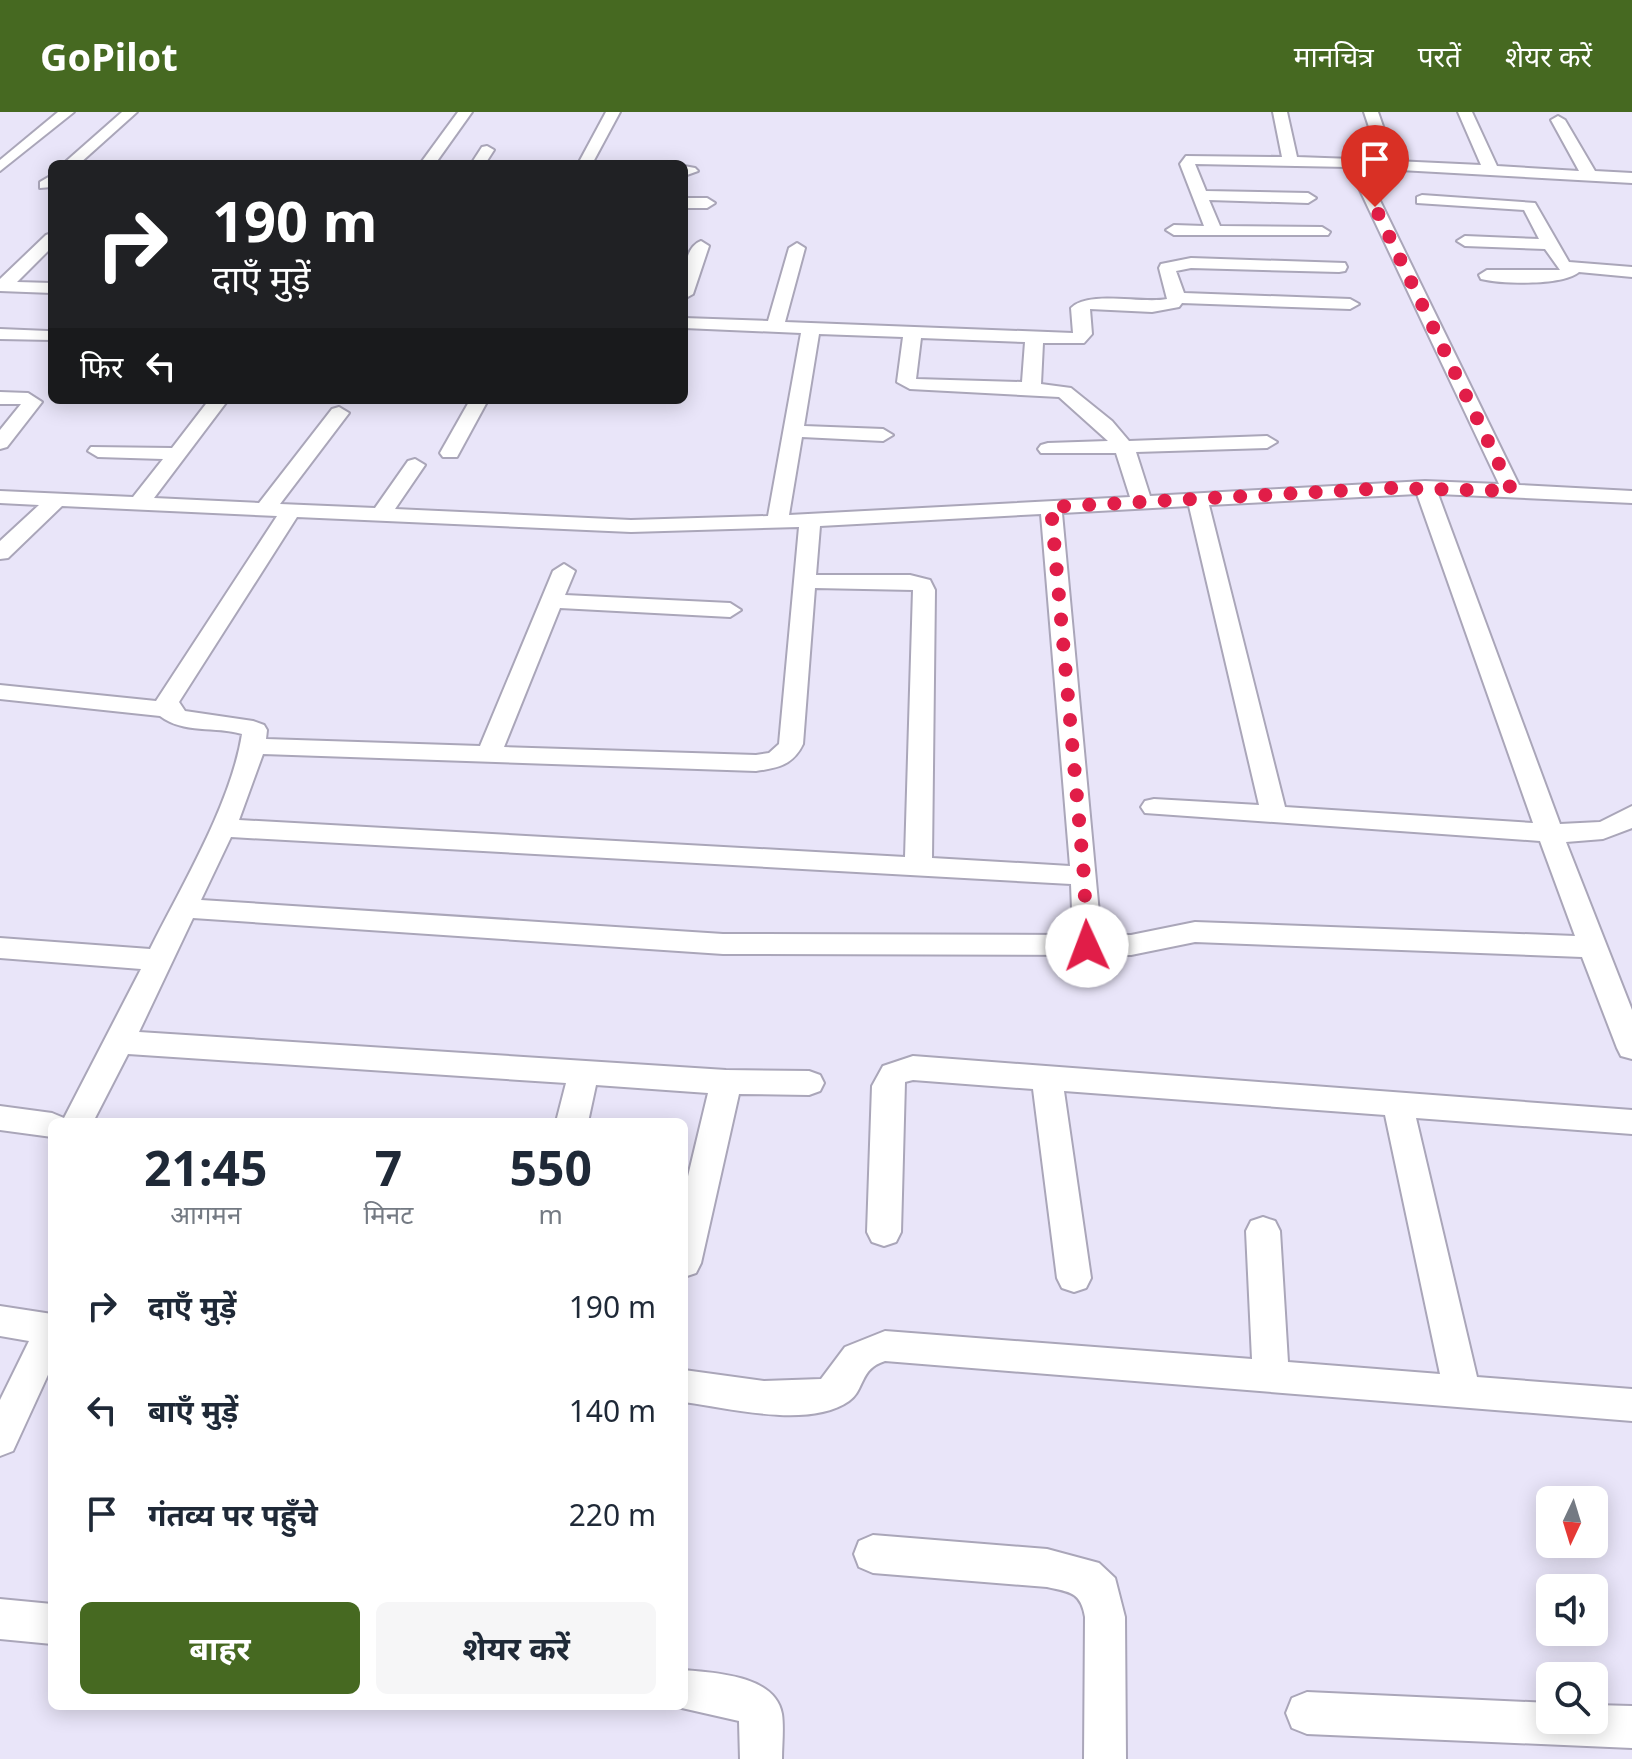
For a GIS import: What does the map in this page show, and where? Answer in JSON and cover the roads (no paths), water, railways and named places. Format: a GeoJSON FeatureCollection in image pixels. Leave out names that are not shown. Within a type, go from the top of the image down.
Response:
{"type":"FeatureCollection","features":[{"type":"Feature","properties":{"kind":"street"},"geometry":{"type":"LineString","coordinates":[[0,167],[67,112]]}},
{"type":"Feature","properties":{"kind":"street"},"geometry":{"type":"LineString","coordinates":[[75,160],[130,112]]}},
{"type":"Feature","properties":{"kind":"street"},"geometry":{"type":"LineString","coordinates":[[430,160],[465,112]]}},
{"type":"Feature","properties":{"kind":"street"},"geometry":{"type":"LineString","coordinates":[[587,160],[613,112]]}},
{"type":"Feature","properties":{"kind":"street"},"geometry":{"type":"LineString","coordinates":[[1280,112],[1290,161]]}},
{"type":"Feature","properties":{"kind":"street"},"geometry":{"type":"LineString","coordinates":[[1371,112],[1389,165]]}},
{"type":"Feature","properties":{"kind":"street"},"geometry":{"type":"LineString","coordinates":[[1465,112],[1491,170]]}},
{"type":"Feature","properties":{"kind":"street"},"geometry":{"type":"LineString","coordinates":[[1558,120],[1590,176]]}},
{"type":"Feature","properties":{"kind":"street"},"geometry":{"type":"LineString","coordinates":[[481,160],[487,150]]}},
{"type":"Feature","properties":{"kind":"street"},"geometry":{"type":"LineString","coordinates":[[1214,230],[1187,164],[1191,159],[1354,163],[1627,178],[1632,192]]}},
{"type":"Feature","properties":{"kind":"street"},"geometry":{"type":"LineString","coordinates":[[1354,163],[1512,491]]}},
{"type":"Feature","properties":{"kind":"street"},"geometry":{"type":"LineString","coordinates":[[1200,195],[1308,198]]}},
{"type":"Feature","properties":{"kind":"street"},"geometry":{"type":"LineString","coordinates":[[1422,200],[1529,206],[1563,266],[1632,272]]}},
{"type":"Feature","properties":{"kind":"street"},"geometry":{"type":"LineString","coordinates":[[688,203],[707,203]]}},
{"type":"Feature","properties":{"kind":"street"},"geometry":{"type":"LineString","coordinates":[[1174,230],[1322,232]]}},
{"type":"Feature","properties":{"kind":"street"},"geometry":{"type":"LineString","coordinates":[[1465,241],[1550,244]]}},
{"type":"Feature","properties":{"kind":"street"},"geometry":{"type":"LineString","coordinates":[[1,286],[48,242]]}},
{"type":"Feature","properties":{"kind":"street"},"geometry":{"type":"LineString","coordinates":[[688,283],[701,246]]}},
{"type":"Feature","properties":{"kind":"street"},"geometry":{"type":"LineString","coordinates":[[775,327],[797,248]]}},
{"type":"Feature","properties":{"kind":"street"},"geometry":{"type":"LineString","coordinates":[[33,256],[48,257]]}},
{"type":"Feature","properties":{"kind":"street"},"geometry":{"type":"LineString","coordinates":[[1177,298],[1167,268],[1177,265],[1339,267]]}},
{"type":"Feature","properties":{"kind":"street"},"geometry":{"type":"LineString","coordinates":[[1487,275],[1558,276],[1573,269]]}},
{"type":"Feature","properties":{"kind":"street"},"geometry":{"type":"LineString","coordinates":[[1,286],[48,288]]}},
{"type":"Feature","properties":{"kind":"street"},"geometry":{"type":"LineString","coordinates":[[688,323],[1078,339],[1083,334],[1080,308],[1087,304],[1165,306],[1177,298],[1350,304]]}},
{"type":"Feature","properties":{"kind":"street"},"geometry":{"type":"LineString","coordinates":[[777,522],[811,328]]}},
{"type":"Feature","properties":{"kind":"street"},"geometry":{"type":"LineString","coordinates":[[913,332],[905,379],[910,384],[1064,392],[1105,425],[1124,447],[1142,503]]}},
{"type":"Feature","properties":{"kind":"street"},"geometry":{"type":"LineString","coordinates":[[0,334],[48,336]]}},
{"type":"Feature","properties":{"kind":"street"},"geometry":{"type":"LineString","coordinates":[[1031,388],[1034,338]]}},
{"type":"Feature","properties":{"kind":"street"},"geometry":{"type":"LineString","coordinates":[[0,398],[33,402],[0,443]]}},
{"type":"Feature","properties":{"kind":"street"},"geometry":{"type":"LineString","coordinates":[[140,502],[216,404]]}},
{"type":"Feature","properties":{"kind":"street"},"geometry":{"type":"LineString","coordinates":[[450,453],[477,404]]}},
{"type":"Feature","properties":{"kind":"street"},"geometry":{"type":"LineString","coordinates":[[79,1118],[161,960],[222,828],[254,746],[255,730],[245,723],[181,719],[170,715],[166,709],[167,702],[279,509],[339,413]]}},
{"type":"Feature","properties":{"kind":"street"},"geometry":{"type":"LineString","coordinates":[[793,431],[883,435]]}},
{"type":"Feature","properties":{"kind":"street"},"geometry":{"type":"LineString","coordinates":[[1048,449],[1267,442]]}},
{"type":"Feature","properties":{"kind":"street"},"geometry":{"type":"LineString","coordinates":[[98,451],[177,454]]}},
{"type":"Feature","properties":{"kind":"street"},"geometry":{"type":"LineString","coordinates":[[381,514],[415,465]]}},
{"type":"Feature","properties":{"kind":"street"},"geometry":{"type":"LineString","coordinates":[[1425,487],[1550,833],[1631,1042]]}},
{"type":"Feature","properties":{"kind":"street"},"geometry":{"type":"LineString","coordinates":[[0,497],[631,526],[810,521],[1425,487],[1632,497]]}},
{"type":"Feature","properties":{"kind":"street"},"geometry":{"type":"LineString","coordinates":[[0,553],[58,499]]}},
{"type":"Feature","properties":{"kind":"street"},"geometry":{"type":"LineString","coordinates":[[1198,500],[1274,815]]}},
{"type":"Feature","properties":{"kind":"street"},"geometry":{"type":"LineString","coordinates":[[1051,507],[1084,876],[1087,946]]}},
{"type":"Feature","properties":{"kind":"street"},"geometry":{"type":"LineString","coordinates":[[254,746],[756,763],[778,760],[787,754],[791,744],[810,521]]}},
{"type":"Feature","properties":{"kind":"street"},"geometry":{"type":"LineString","coordinates":[[489,753],[564,571]]}},
{"type":"Feature","properties":{"kind":"street"},"geometry":{"type":"LineString","coordinates":[[804,581],[910,582],[922,585],[924,590],[918,867]]}},
{"type":"Feature","properties":{"kind":"street"},"geometry":{"type":"LineString","coordinates":[[553,601],[730,610]]}},
{"type":"Feature","properties":{"kind":"street"},"geometry":{"type":"LineString","coordinates":[[0,692],[166,709]]}},
{"type":"Feature","properties":{"kind":"street"},"geometry":{"type":"LineString","coordinates":[[1154,807],[1550,833],[1604,832],[1617,828],[1632,815]]}},
{"type":"Feature","properties":{"kind":"street"},"geometry":{"type":"LineString","coordinates":[[222,828],[1084,876]]}},
{"type":"Feature","properties":{"kind":"street"},"geometry":{"type":"LineString","coordinates":[[184,908],[723,944],[1131,945],[1195,932],[1594,947]]}},
{"type":"Feature","properties":{"kind":"street"},"geometry":{"type":"LineString","coordinates":[[0,948],[161,960]]}},
{"type":"Feature","properties":{"kind":"street"},"geometry":{"type":"LineString","coordinates":[[121,1042],[726,1082],[809,1083]]}},
{"type":"Feature","properties":{"kind":"street"},"geometry":{"type":"LineString","coordinates":[[884,1232],[887,1086],[894,1074],[913,1068],[1632,1122]]}},
{"type":"Feature","properties":{"kind":"street"},"geometry":{"type":"LineString","coordinates":[[573,1118],[584,1073]]}},
{"type":"Feature","properties":{"kind":"street"},"geometry":{"type":"LineString","coordinates":[[1047,1076],[1074,1278]]}},
{"type":"Feature","properties":{"kind":"street"},"geometry":{"type":"LineString","coordinates":[[688,1246],[726,1082]]}},
{"type":"Feature","properties":{"kind":"street"},"geometry":{"type":"LineString","coordinates":[[1398,1106],[1462,1391]]}},
{"type":"Feature","properties":{"kind":"street"},"geometry":{"type":"LineString","coordinates":[[0,1118],[48,1124]]}},
{"type":"Feature","properties":{"kind":"street"},"geometry":{"type":"LineString","coordinates":[[1263,1231],[1271,1377]]}},
{"type":"Feature","properties":{"kind":"street"},"geometry":{"type":"LineString","coordinates":[[0,1321],[48,1329]]}},
{"type":"Feature","properties":{"kind":"street"},"geometry":{"type":"LineString","coordinates":[[0,1439],[48,1338]]}},
{"type":"Feature","properties":{"kind":"street"},"geometry":{"type":"LineString","coordinates":[[688,1386],[798,1398],[822,1397],[840,1388],[853,1360],[868,1350],[885,1346],[1632,1405]]}},
{"type":"Feature","properties":{"kind":"street"},"geometry":{"type":"LineString","coordinates":[[873,1554],[1047,1568],[1085,1576],[1101,1592],[1105,1617],[1105,1759]]}},
{"type":"Feature","properties":{"kind":"street"},"geometry":{"type":"LineString","coordinates":[[0,1619],[48,1624]]}},
{"type":"Feature","properties":{"kind":"street"},"geometry":{"type":"LineString","coordinates":[[688,1691],[751,1701],[761,1713],[761,1759]]}},
{"type":"Feature","properties":{"kind":"street"},"geometry":{"type":"LineString","coordinates":[[1307,1713],[1632,1727]]}}]}
